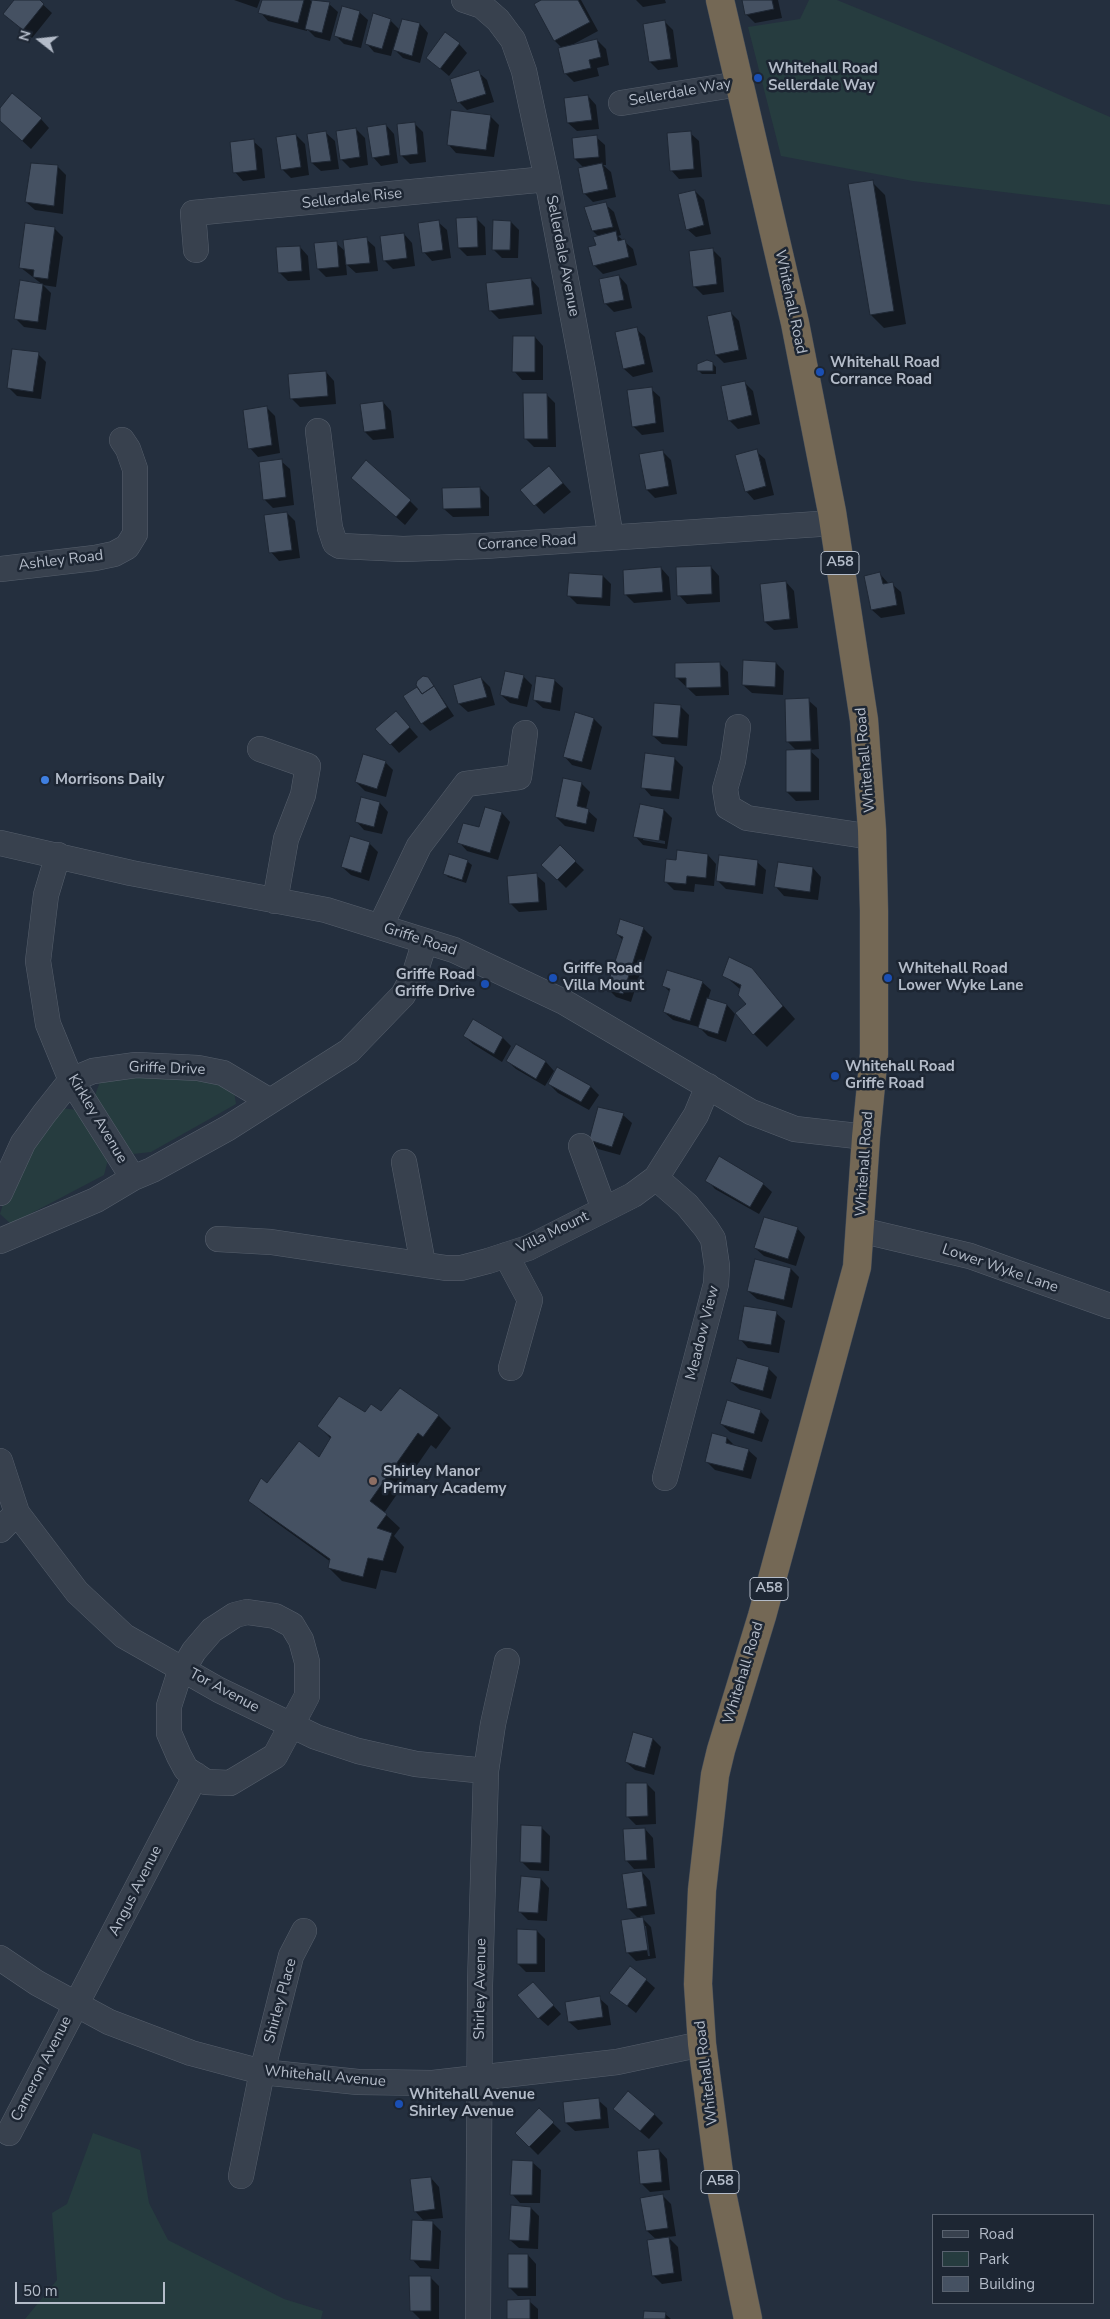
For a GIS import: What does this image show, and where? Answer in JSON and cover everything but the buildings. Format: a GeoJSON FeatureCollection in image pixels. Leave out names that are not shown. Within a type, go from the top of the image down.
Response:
{"type":"FeatureCollection","features":[{"type":"Feature","properties":{"kind":"highway","name":"Whitehall Road"},"geometry":{"type":"LineString","coordinates":[[720,0],[796,322],[834,523],[864,720],[872,837],[874,1054],[857,1267],[762,1616],[715,1774],[701,1899],[698,1984],[702,2044],[721,2188],[748,2319]]}},
{"type":"Feature","properties":{"kind":"street","name":"Sellerdale Avenue"},"geometry":{"type":"LineString","coordinates":[[464,0],[482,6],[498,20],[513,40],[524,71],[547,179],[596,441],[611,538]]}},
{"type":"Feature","properties":{"kind":"street","name":"Sellerdale Way"},"geometry":{"type":"LineString","coordinates":[[621,103],[740,84]]}},
{"type":"Feature","properties":{"kind":"street","name":"Sellerdale Rise"},"geometry":{"type":"LineString","coordinates":[[196,250],[193,213],[547,179]]}},
{"type":"Feature","properties":{"kind":"street","name":"Corrance Road"},"geometry":{"type":"LineString","coordinates":[[318,431],[330,528],[335,544],[340,546],[404,549],[611,538],[834,523]]}},
{"type":"Feature","properties":{"kind":"street","name":"Ashley Road"},"geometry":{"type":"LineString","coordinates":[[0,569],[95,558],[114,554],[127,547],[135,534],[134,469],[128,449],[122,440]]}},
{"type":"Feature","properties":{"kind":"street"},"geometry":{"type":"LineString","coordinates":[[738,727],[733,761],[725,788],[728,807],[748,818],[872,837]]}},
{"type":"Feature","properties":{"kind":"street"},"geometry":{"type":"LineString","coordinates":[[380,927],[419,846],[466,784],[519,777],[525,732]]}},
{"type":"Feature","properties":{"kind":"street"},"geometry":{"type":"LineString","coordinates":[[260,749],[308,766],[303,795],[286,839],[275,901]]}},
{"type":"Feature","properties":{"kind":"street","name":"Griffe Road"},"geometry":{"type":"LineString","coordinates":[[0,843],[131,873],[326,910],[425,941],[477,959],[564,1002],[752,1112],[795,1129],[866,1137]]}},
{"type":"Feature","properties":{"kind":"street","name":"Kirkley Avenue"},"geometry":{"type":"LineString","coordinates":[[58,855],[46,894],[38,961],[48,1024],[71,1080],[132,1178]]}},
{"type":"Feature","properties":{"kind":"street"},"geometry":{"type":"LineString","coordinates":[[0,1241],[96,1200],[132,1178],[152,1170],[228,1128],[349,1051],[403,995],[415,973],[425,941]]}},
{"type":"Feature","properties":{"kind":"street","name":"Griffe Drive"},"geometry":{"type":"LineString","coordinates":[[71,1080],[92,1071],[136,1065],[198,1068],[223,1073],[270,1101]]}},
{"type":"Feature","properties":{"kind":"street"},"geometry":{"type":"LineString","coordinates":[[0,1193],[23,1143],[71,1080]]}},
{"type":"Feature","properties":{"kind":"street","name":"Villa Mount"},"geometry":{"type":"LineString","coordinates":[[218,1239],[271,1242],[461,1268],[506,1255],[528,1248],[633,1195],[656,1178],[696,1115],[708,1086]]}},
{"type":"Feature","properties":{"kind":"street"},"geometry":{"type":"LineString","coordinates":[[581,1146],[604,1209]]}},
{"type":"Feature","properties":{"kind":"street"},"geometry":{"type":"LineString","coordinates":[[404,1162],[423,1264]]}},
{"type":"Feature","properties":{"kind":"street","name":"Meadow View"},"geometry":{"type":"LineString","coordinates":[[656,1178],[687,1205],[706,1228],[713,1239],[718,1266],[716,1284],[665,1478]]}},
{"type":"Feature","properties":{"kind":"street","name":"Lower Wyke Lane"},"geometry":{"type":"LineString","coordinates":[[860,1230],[970,1256],[1110,1306]]}},
{"type":"Feature","properties":{"kind":"street"},"geometry":{"type":"LineString","coordinates":[[506,1255],[530,1300],[511,1368]]}},
{"type":"Feature","properties":{"kind":"street"},"geometry":{"type":"LineString","coordinates":[[0,1460],[9,1522]]}},
{"type":"Feature","properties":{"kind":"street","name":"Tor Avenue"},"geometry":{"type":"LineString","coordinates":[[9,1522],[77,1592],[124,1636],[219,1690],[316,1737],[358,1751],[416,1764],[486,1771]]}},
{"type":"Feature","properties":{"kind":"street"},"geometry":{"type":"LineString","coordinates":[[260,1612],[275,1616],[292,1625],[301,1640],[307,1662],[306,1696],[275,1756],[230,1783],[206,1782],[186,1769],[170,1733],[169,1706],[183,1669],[194,1651],[212,1630],[235,1615],[260,1612]]}},
{"type":"Feature","properties":{"kind":"street","name":"Shirley Avenue"},"geometry":{"type":"LineString","coordinates":[[478,2319],[479,2078],[486,1771],[493,1724],[507,1661]]}},
{"type":"Feature","properties":{"kind":"street","name":"Angus Avenue"},"geometry":{"type":"LineString","coordinates":[[75,2005],[92,1978],[196,1776]]}},
{"type":"Feature","properties":{"kind":"street","name":"Shirley Place"},"geometry":{"type":"LineString","coordinates":[[241,2176],[262,2072],[291,1956],[304,1931]]}},
{"type":"Feature","properties":{"kind":"street","name":"Whitehall Avenue"},"geometry":{"type":"LineString","coordinates":[[0,1958],[37,1983],[109,2022],[168,2046],[262,2072],[358,2082],[433,2082],[617,2062],[702,2044]]}},
{"type":"Feature","properties":{"kind":"street","name":"Cameron Avenue"},"geometry":{"type":"LineString","coordinates":[[9,2133],[75,2005]]}},
{"type":"Feature","properties":{"kind":"green space"},"geometry":{"type":"Polygon","coordinates":[[[809,0],[837,0],[932,39],[1110,117],[1110,205],[913,181],[781,156],[748,27],[800,19],[809,0]]]}},
{"type":"Feature","properties":{"kind":"green space"},"geometry":{"type":"Polygon","coordinates":[[[155,1073],[203,1079],[234,1091],[236,1104],[151,1152],[133,1154],[95,1095],[100,1082],[155,1073]]]}},
{"type":"Feature","properties":{"kind":"green space"},"geometry":{"type":"Polygon","coordinates":[[[61,1108],[78,1110],[109,1156],[104,1175],[11,1224],[0,1214],[6,1194],[29,1145],[61,1108]]]}},
{"type":"Feature","properties":{"kind":"green space"},"geometry":{"type":"Polygon","coordinates":[[[93,2133],[140,2150],[149,2203],[168,2240],[284,2299],[323,2311],[321,2319],[25,2319],[57,2280],[52,2213],[67,2204],[93,2133]]]}},
{"type":"Feature","properties":{"kind":"place","name":"Whitehall Road Sellerdale Way"},"geometry":{"type":"Point","coordinates":[758,78]}},
{"type":"Feature","properties":{"kind":"place","name":"Whitehall Road Corrance Road"},"geometry":{"type":"Point","coordinates":[820,372]}},
{"type":"Feature","properties":{"kind":"place","name":"Morrisons Daily"},"geometry":{"type":"Point","coordinates":[45,780]}},
{"type":"Feature","properties":{"kind":"place","name":"Griffe Road Villa Mount"},"geometry":{"type":"Point","coordinates":[553,978]}},
{"type":"Feature","properties":{"kind":"place","name":"Whitehall Road Lower Wyke Lane"},"geometry":{"type":"Point","coordinates":[888,978]}},
{"type":"Feature","properties":{"kind":"place","name":"Griffe Road Griffe Drive"},"geometry":{"type":"Point","coordinates":[485,984]}},
{"type":"Feature","properties":{"kind":"place","name":"Whitehall Road Griffe Road"},"geometry":{"type":"Point","coordinates":[835,1076]}},
{"type":"Feature","properties":{"kind":"place","name":"Shirley Manor Primary Academy"},"geometry":{"type":"Point","coordinates":[373,1481]}},
{"type":"Feature","properties":{"kind":"place","name":"Whitehall Avenue Shirley Avenue"},"geometry":{"type":"Point","coordinates":[399,2104]}}]}
